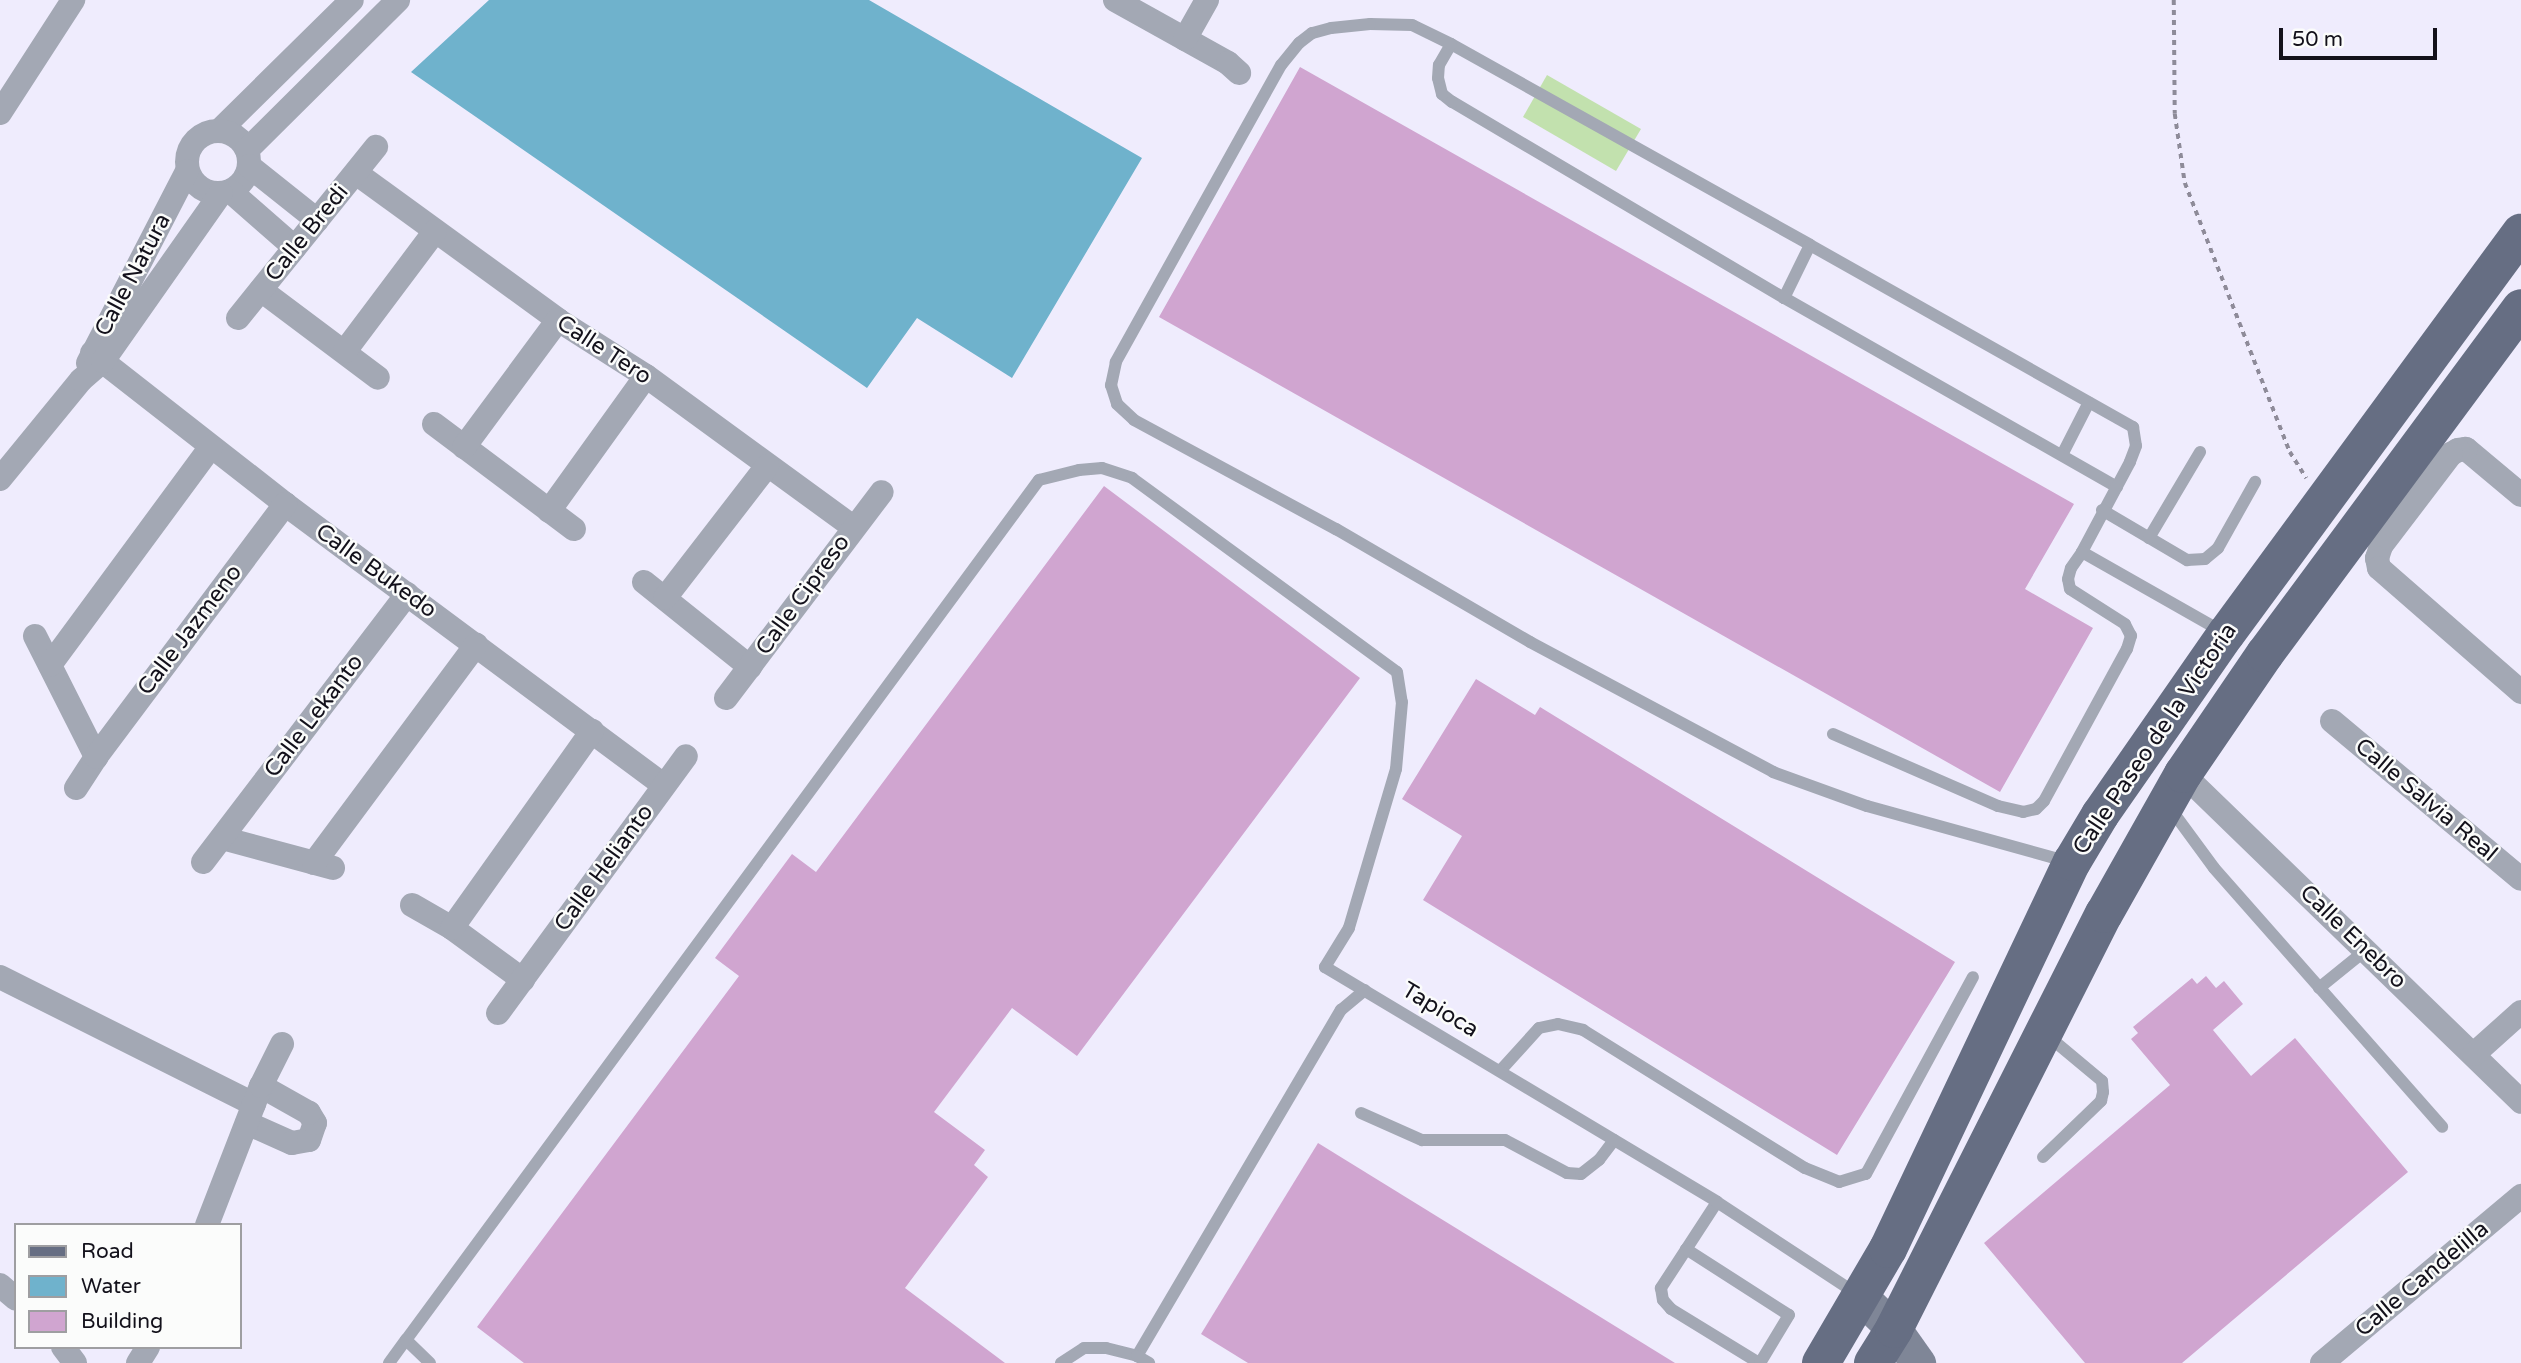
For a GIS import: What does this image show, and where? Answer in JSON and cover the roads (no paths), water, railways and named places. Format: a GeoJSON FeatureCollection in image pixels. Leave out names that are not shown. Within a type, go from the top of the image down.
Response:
{"type":"FeatureCollection","features":[{"type":"Feature","properties":{"kind":"main road","name":"Calle Paseo de la Victoria"},"geometry":{"type":"LineString","coordinates":[[1821,1363],[1894,1238],[2071,862],[2147,743],[2521,233]]}},
{"type":"Feature","properties":{"kind":"main road","name":"Calle Paseo de la Victoria"},"geometry":{"type":"LineString","coordinates":[[1873,1363],[1894,1329],[2104,914],[2174,789],[2265,654],[2521,308]]}},
{"type":"Feature","properties":{"kind":"street"},"geometry":{"type":"LineString","coordinates":[[0,113],[73,0]]}},
{"type":"Feature","properties":{"kind":"street"},"geometry":{"type":"LineString","coordinates":[[295,248],[225,192],[201,188],[187,171],[188,151],[200,135],[220,130],[352,0]]}},
{"type":"Feature","properties":{"kind":"street"},"geometry":{"type":"LineString","coordinates":[[225,192],[243,181],[248,158],[398,0]]}},
{"type":"Feature","properties":{"kind":"street"},"geometry":{"type":"LineString","coordinates":[[1115,0],[1228,63],[1239,73]]}},
{"type":"Feature","properties":{"kind":"street"},"geometry":{"type":"LineString","coordinates":[[1185,39],[1207,0]]}},
{"type":"Feature","properties":{"kind":"street"},"geometry":{"type":"LineString","coordinates":[[220,130],[236,136],[248,158],[317,220]]}},
{"type":"Feature","properties":{"kind":"street","name":"Calle Bredi"},"geometry":{"type":"LineString","coordinates":[[238,318],[376,147]]}},
{"type":"Feature","properties":{"kind":"street","name":"Calle Natura"},"geometry":{"type":"LineString","coordinates":[[97,357],[187,171]]}},
{"type":"Feature","properties":{"kind":"street","name":"Calle Tero"},"geometry":{"type":"LineString","coordinates":[[356,173],[558,320],[646,376],[767,467],[853,527]]}},
{"type":"Feature","properties":{"kind":"street","name":"Calle Natura"},"geometry":{"type":"LineString","coordinates":[[0,479],[225,192]]}},
{"type":"Feature","properties":{"kind":"street"},"geometry":{"type":"LineString","coordinates":[[345,351],[435,231]]}},
{"type":"Feature","properties":{"kind":"street"},"geometry":{"type":"LineString","coordinates":[[261,290],[378,378]]}},
{"type":"Feature","properties":{"kind":"street"},"geometry":{"type":"LineString","coordinates":[[464,447],[558,320]]}},
{"type":"Feature","properties":{"kind":"street","name":"Calle Bukedo"},"geometry":{"type":"LineString","coordinates":[[97,357],[285,504],[664,785]]}},
{"type":"Feature","properties":{"kind":"street"},"geometry":{"type":"LineString","coordinates":[[550,511],[646,376]]}},
{"type":"Feature","properties":{"kind":"street"},"geometry":{"type":"LineString","coordinates":[[434,424],[574,530]]}},
{"type":"Feature","properties":{"kind":"street"},"geometry":{"type":"LineString","coordinates":[[50,665],[211,447]]}},
{"type":"Feature","properties":{"kind":"street"},"geometry":{"type":"LineString","coordinates":[[2521,495],[2466,449],[2451,454],[2381,547],[2379,568],[2521,692]]}},
{"type":"Feature","properties":{"kind":"street"},"geometry":{"type":"LineString","coordinates":[[665,598],[767,467]]}},
{"type":"Feature","properties":{"kind":"street","name":"Calle Cipreso"},"geometry":{"type":"LineString","coordinates":[[726,698],[881,492]]}},
{"type":"Feature","properties":{"kind":"street","name":"Calle Jazmeno"},"geometry":{"type":"LineString","coordinates":[[76,788],[96,757],[285,504]]}},
{"type":"Feature","properties":{"kind":"street"},"geometry":{"type":"LineString","coordinates":[[644,582],[750,667]]}},
{"type":"Feature","properties":{"kind":"street","name":"Calle Lekanto"},"geometry":{"type":"LineString","coordinates":[[203,862],[407,594]]}},
{"type":"Feature","properties":{"kind":"street"},"geometry":{"type":"LineString","coordinates":[[35,636],[96,757]]}},
{"type":"Feature","properties":{"kind":"street"},"geometry":{"type":"LineString","coordinates":[[222,838],[323,866],[476,645]]}},
{"type":"Feature","properties":{"kind":"street","name":"Calle Salvia Real"},"geometry":{"type":"LineString","coordinates":[[2332,721],[2521,879]]}},
{"type":"Feature","properties":{"kind":"street"},"geometry":{"type":"LineString","coordinates":[[452,928],[592,731]]}},
{"type":"Feature","properties":{"kind":"street","name":"Calle Helianto"},"geometry":{"type":"LineString","coordinates":[[498,1013],[685,756]]}},
{"type":"Feature","properties":{"kind":"street","name":"Calle Enebro"},"geometry":{"type":"LineString","coordinates":[[2174,789],[2366,950],[2521,1102]]}},
{"type":"Feature","properties":{"kind":"street"},"geometry":{"type":"LineString","coordinates":[[412,905],[452,928],[523,980]]}},
{"type":"Feature","properties":{"kind":"street"},"geometry":{"type":"LineString","coordinates":[[0,977],[254,1104]]}},
{"type":"Feature","properties":{"kind":"street"},"geometry":{"type":"LineString","coordinates":[[2474,1054],[2521,1012]]}},
{"type":"Feature","properties":{"kind":"street"},"geometry":{"type":"LineString","coordinates":[[208,1223],[254,1104],[282,1044]]}},
{"type":"Feature","properties":{"kind":"street","name":"Calle Candelilla"},"geometry":{"type":"LineString","coordinates":[[2322,1363],[2521,1196]]}},
{"type":"Feature","properties":{"kind":"street"},"geometry":{"type":"LineString","coordinates":[[0,1285],[14,1297]]}},
{"type":"Feature","properties":{"kind":"street"},"geometry":{"type":"LineString","coordinates":[[1860,1296],[1894,1329],[1918,1363]]}},
{"type":"Feature","properties":{"kind":"street"},"geometry":{"type":"LineString","coordinates":[[64,1349],[75,1363]]}},
{"type":"Feature","properties":{"kind":"lane"},"geometry":{"type":"LineString","coordinates":[[1833,734],[1998,806],[2023,812],[2036,809],[2051,789],[2127,649],[2131,636],[2124,624],[2070,589],[2068,579],[2071,568],[2117,487],[2136,446],[2133,427],[1451,44],[1412,25],[1370,24],[1312,33],[1299,43],[1281,65],[1116,362],[1111,385],[1117,404],[1135,420],[1336,529],[1530,642],[1773,772],[1867,806],[2071,862]]}},
{"type":"Feature","properties":{"kind":"lane"},"geometry":{"type":"LineString","coordinates":[[1451,44],[1439,65],[1438,78],[1442,94],[1452,102],[1784,298],[2117,487]]}},
{"type":"Feature","properties":{"kind":"lane"},"geometry":{"type":"LineString","coordinates":[[1784,298],[1810,245]]}},
{"type":"Feature","properties":{"kind":"lane"},"geometry":{"type":"LineString","coordinates":[[2062,455],[2089,402]]}},
{"type":"Feature","properties":{"kind":"lane"},"geometry":{"type":"LineString","coordinates":[[2149,538],[2200,452]]}},
{"type":"Feature","properties":{"kind":"lane"},"geometry":{"type":"LineString","coordinates":[[389,1363],[1039,480],[1079,470],[1102,468],[1132,478],[1397,672],[1402,702],[1396,769],[1349,928],[1325,967],[1365,990]]}},
{"type":"Feature","properties":{"kind":"lane"},"geometry":{"type":"LineString","coordinates":[[2102,510],[2187,560],[2206,559],[2218,548],[2255,482]]}},
{"type":"Feature","properties":{"kind":"lane"},"geometry":{"type":"LineString","coordinates":[[2082,552],[2225,634]]}},
{"type":"Feature","properties":{"kind":"lane"},"geometry":{"type":"LineString","coordinates":[[2174,789],[2214,868],[2442,1127]]}},
{"type":"Feature","properties":{"kind":"lane"},"geometry":{"type":"LineString","coordinates":[[2319,988],[2366,950]]}},
{"type":"Feature","properties":{"kind":"lane"},"geometry":{"type":"LineString","coordinates":[[1500,1071],[1539,1028],[1558,1024],[1583,1030],[1805,1168],[1839,1182],[1866,1174],[1973,977]]}},
{"type":"Feature","properties":{"kind":"lane","name":"Tapioca"},"geometry":{"type":"LineString","coordinates":[[1143,1360],[1341,1010],[1365,990],[1717,1202],[1860,1296]]}},
{"type":"Feature","properties":{"kind":"lane"},"geometry":{"type":"LineString","coordinates":[[2043,1157],[2101,1101],[2103,1092],[2102,1081],[2044,1033]]}},
{"type":"Feature","properties":{"kind":"lane"},"geometry":{"type":"LineString","coordinates":[[1361,1113],[1422,1140],[1505,1140],[1567,1173],[1581,1174],[1599,1160],[1614,1140]]}},
{"type":"Feature","properties":{"kind":"lane"},"geometry":{"type":"LineString","coordinates":[[1686,1249],[1790,1315],[1759,1363],[1671,1309],[1663,1300],[1661,1288],[1686,1249],[1717,1202]]}},
{"type":"Feature","properties":{"kind":"lane"},"geometry":{"type":"LineString","coordinates":[[406,1340],[430,1363]]}},
{"type":"Feature","properties":{"kind":"lane"},"geometry":{"type":"LineString","coordinates":[[1061,1363],[1084,1348],[1106,1348],[1143,1360]]}},
{"type":"Feature","properties":{"kind":"water"},"geometry":{"type":"Polygon","coordinates":[[[489,0],[869,0],[1142,158],[1012,378],[917,318],[867,388],[411,72],[489,0]]]}}]}
